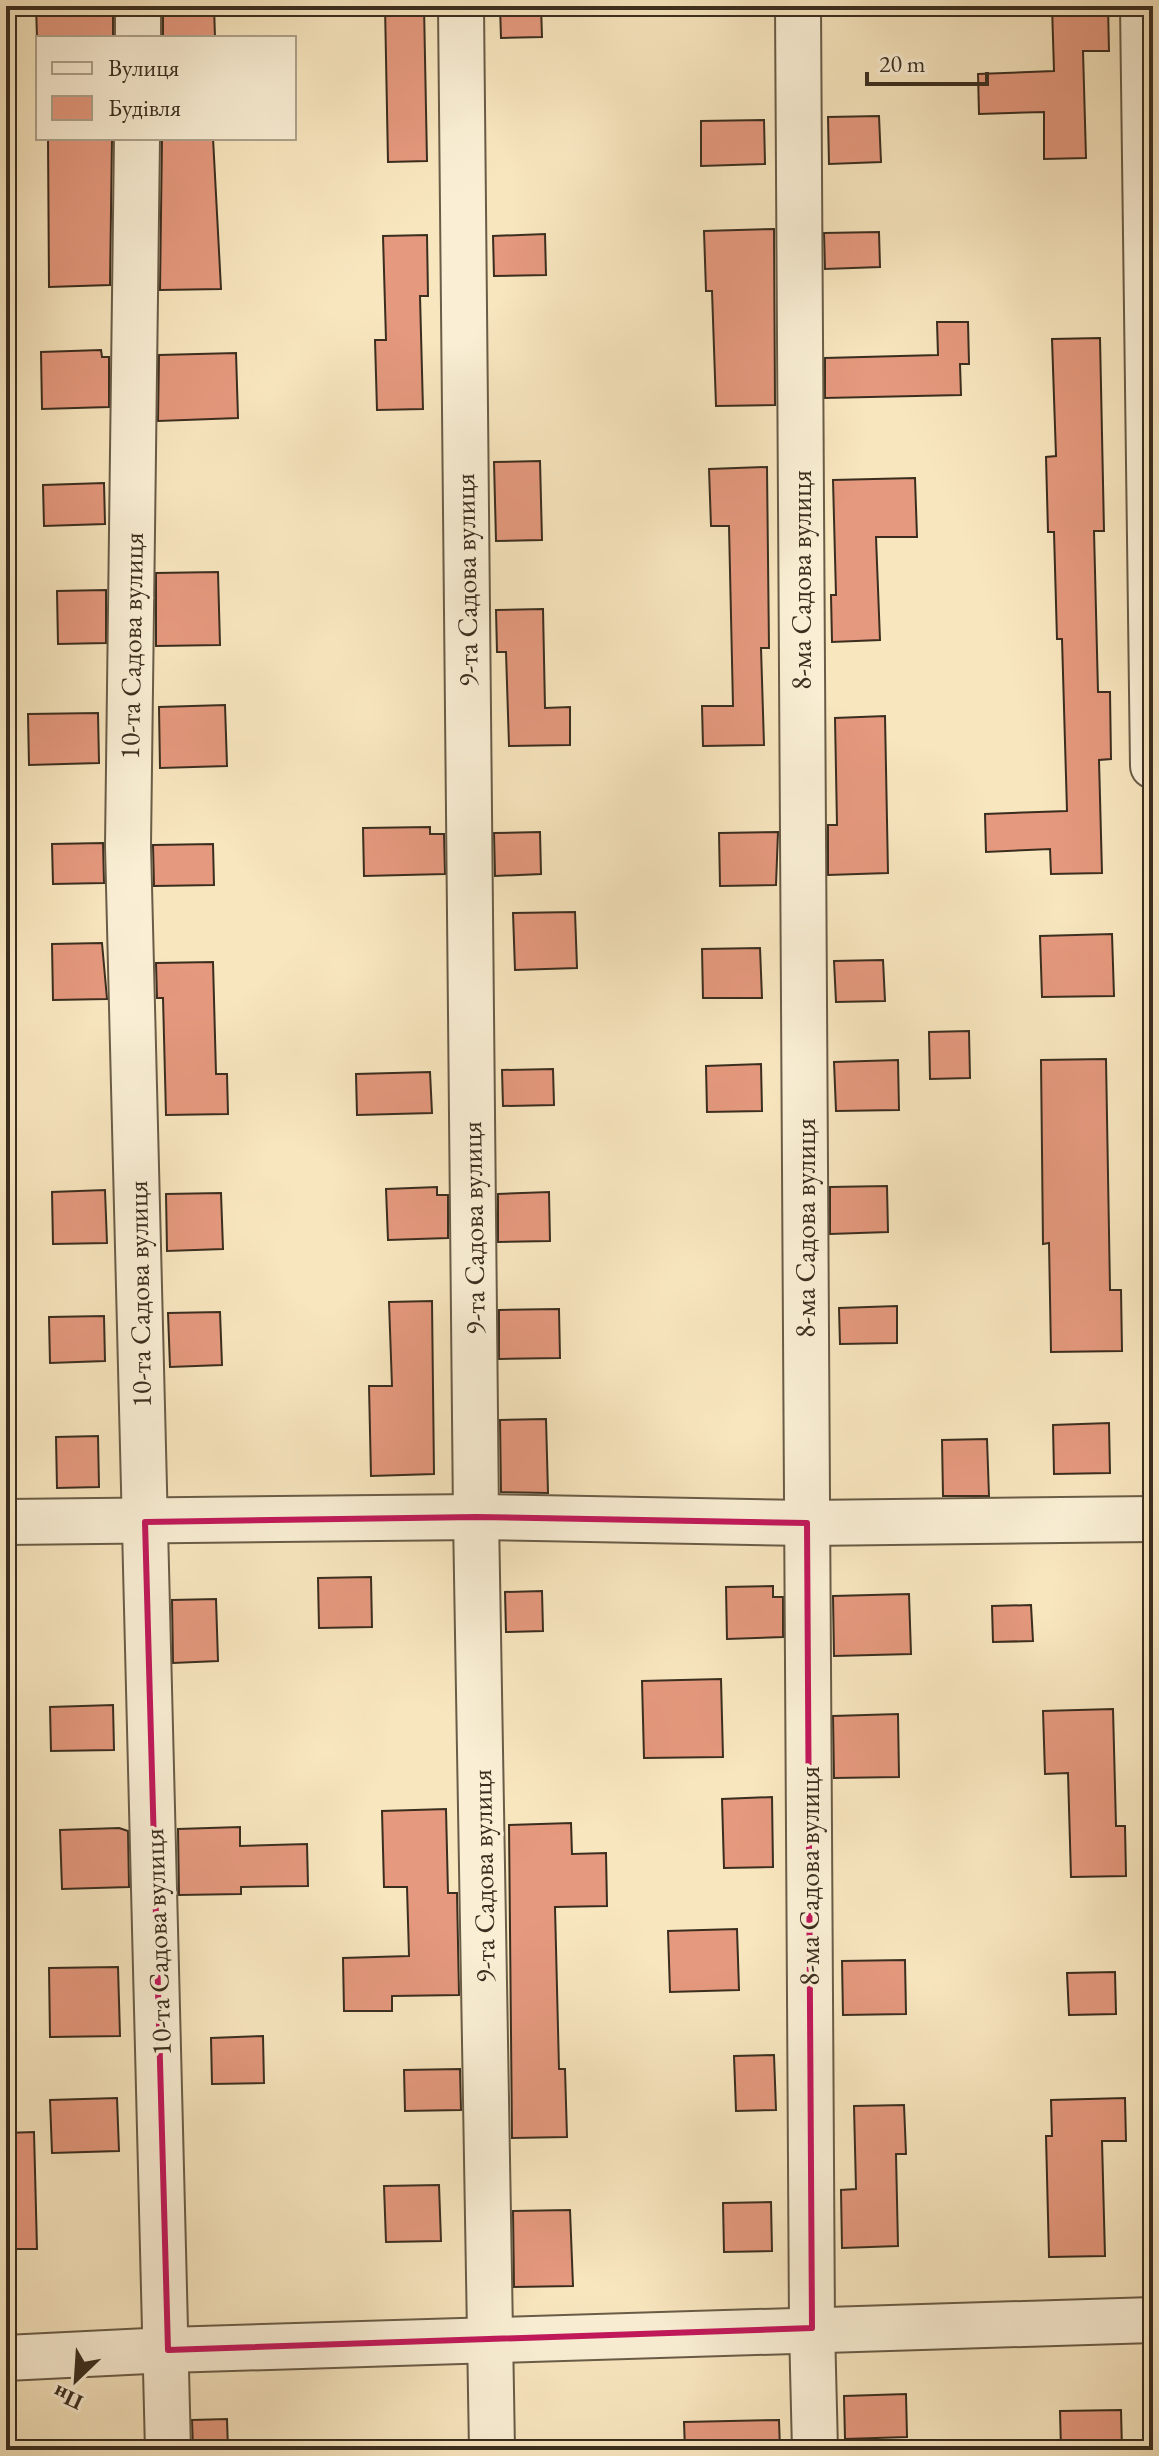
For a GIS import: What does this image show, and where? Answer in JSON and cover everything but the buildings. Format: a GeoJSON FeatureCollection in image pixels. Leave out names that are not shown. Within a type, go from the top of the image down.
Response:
{"type":"FeatureCollection","features":[{"type":"Feature","properties":{"kind":"street"},"geometry":{"type":"LineString","coordinates":[[138,6],[138,36]]}},
{"type":"Feature","properties":{"kind":"street","name":"9-та Садова вулиця"},"geometry":{"type":"LineString","coordinates":[[461,6],[476,1517],[492,2450]]}},
{"type":"Feature","properties":{"kind":"street","name":"8-ма Садова вулиця"},"geometry":{"type":"LineString","coordinates":[[798,6],[815,2450]]}},
{"type":"Feature","properties":{"kind":"street"},"geometry":{"type":"LineString","coordinates":[[1143,6],[1153,766]]}},
{"type":"Feature","properties":{"kind":"street","name":"10-та Садова вулиця"},"geometry":{"type":"LineString","coordinates":[[137,140],[128,846],[168,2350],[168,2450]]}},
{"type":"Feature","properties":{"kind":"street"},"geometry":{"type":"LineString","coordinates":[[6,1522],[476,1517],[807,1523],[1153,1519]]}},
{"type":"Feature","properties":{"kind":"street"},"geometry":{"type":"LineString","coordinates":[[6,2358],[812,2328],[1153,2320]]}},
{"type":"Feature","properties":{"kind":"highlighted area"},"geometry":{"type":"Polygon","coordinates":[[[476,1517],[807,1523],[812,2328],[168,2350],[145,1522],[476,1517]]]}}]}
